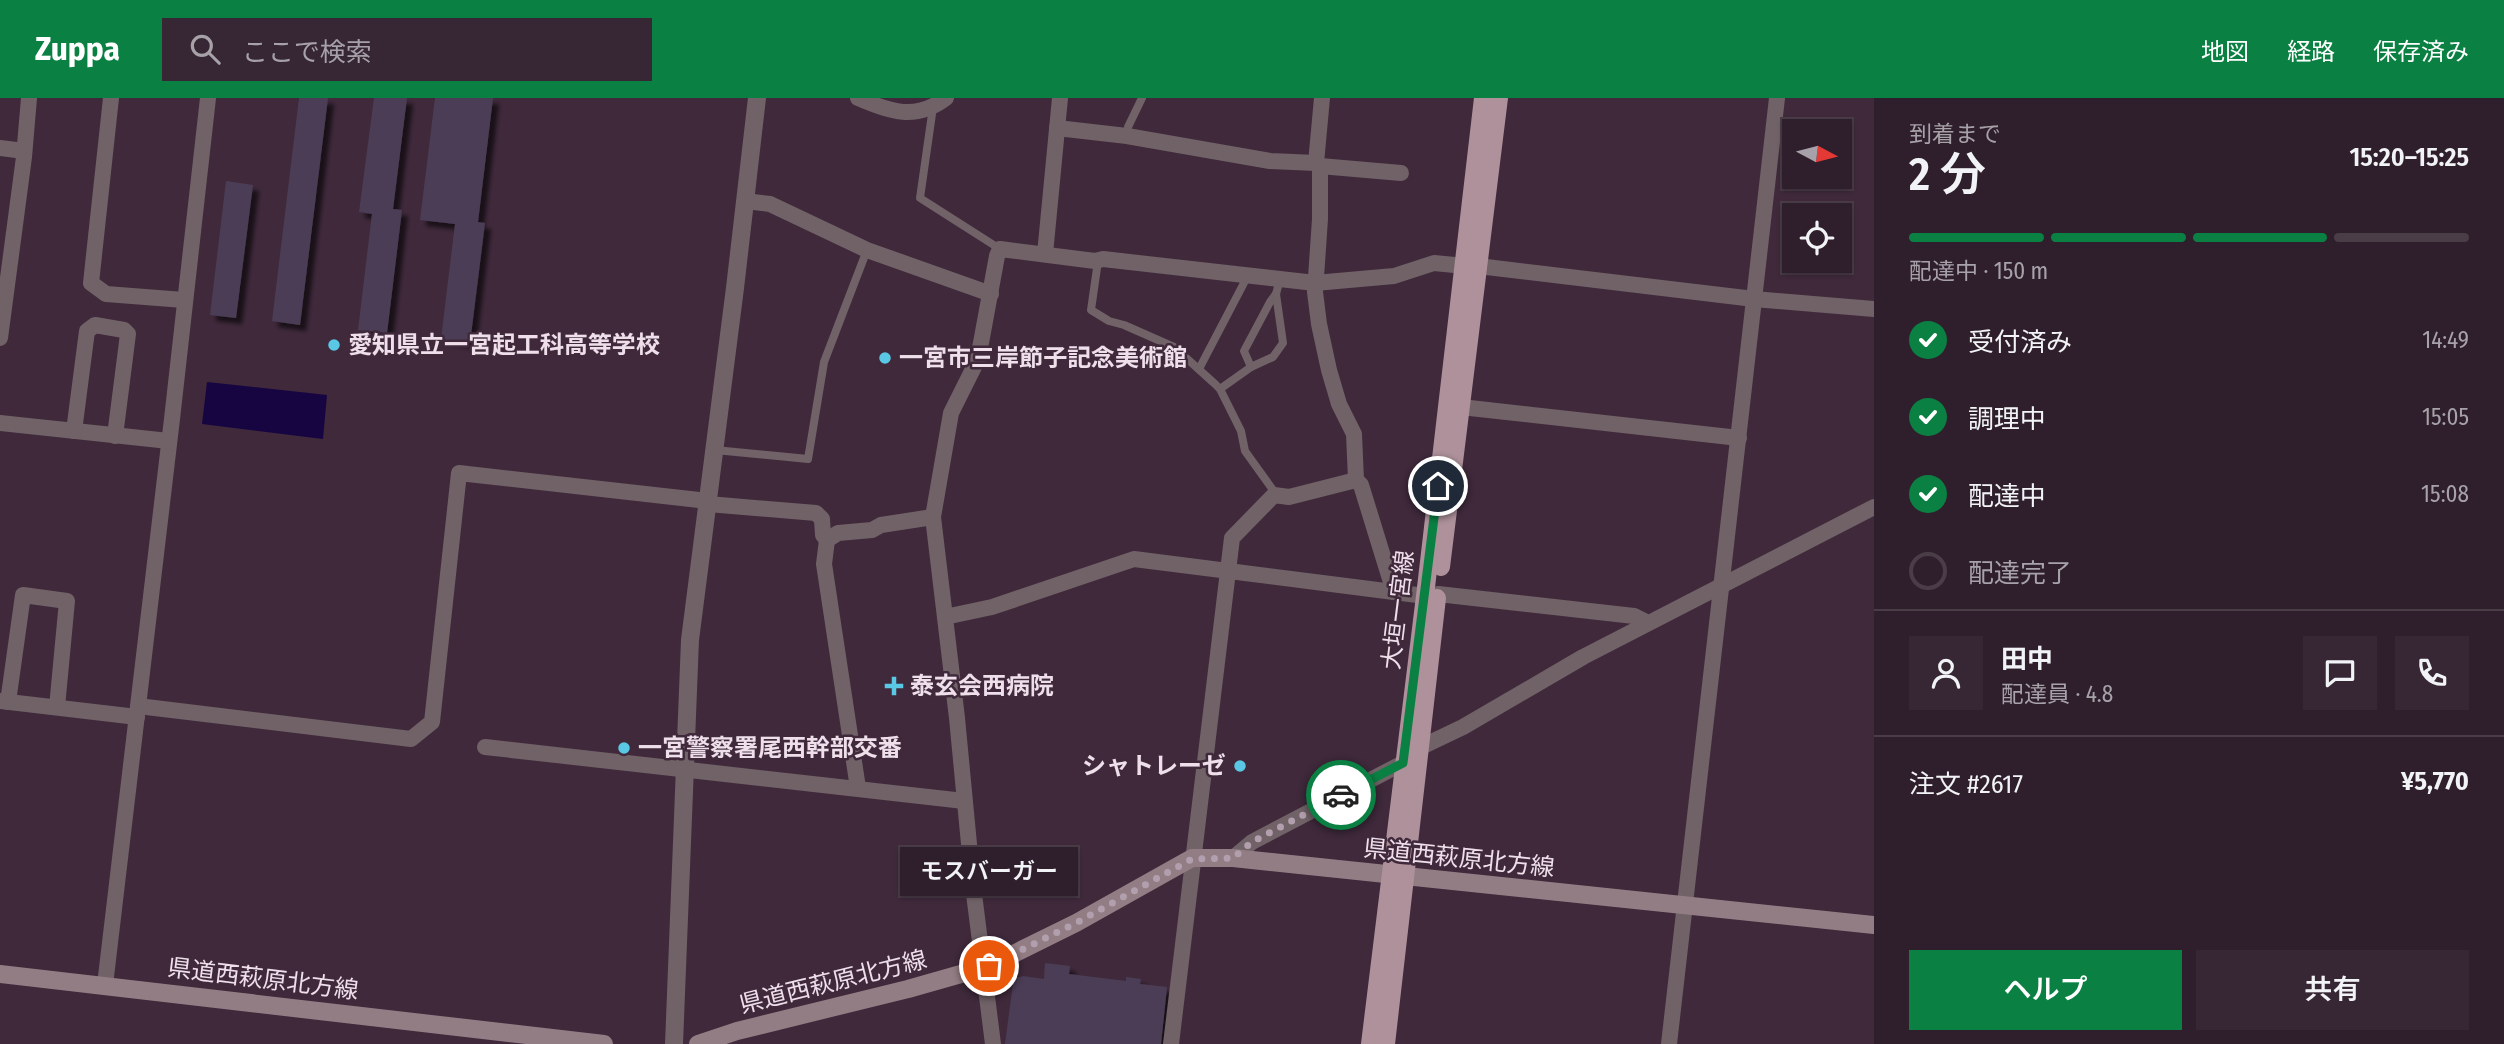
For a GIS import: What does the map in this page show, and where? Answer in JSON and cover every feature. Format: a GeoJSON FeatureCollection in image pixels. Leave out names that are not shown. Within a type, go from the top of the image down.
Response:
{"type":"FeatureCollection","features":[{"type":"Feature","properties":{"kind":"main road","name":"大垣一宮線"},"geometry":{"type":"LineString","coordinates":[[1385,1044],[1403,763],[1461,407],[1483,98]]}},
{"type":"Feature","properties":{"kind":"main road","name":"大垣一宮線"},"geometry":{"type":"LineString","coordinates":[[1370,1044],[1419,748],[1432,595],[1471,266],[1499,98]]}},
{"type":"Feature","properties":{"kind":"main road","name":"県道西萩原北方線"},"geometry":{"type":"LineString","coordinates":[[698,1044],[737,1031],[982,968],[1076,923],[1192,859],[1233,858],[1874,925]]}},
{"type":"Feature","properties":{"kind":"main road","name":"県道西萩原北方線"},"geometry":{"type":"LineString","coordinates":[[0,974],[604,1044]]}},
{"type":"Feature","properties":{"kind":"street"},"geometry":{"type":"LineString","coordinates":[[0,338],[3,286],[24,150],[29,98]]}},
{"type":"Feature","properties":{"kind":"street"},"geometry":{"type":"LineString","coordinates":[[111,98],[91,283],[106,294],[184,300]]}},
{"type":"Feature","properties":{"kind":"street"},"geometry":{"type":"LineString","coordinates":[[105,985],[208,98]]}},
{"type":"Feature","properties":{"kind":"street"},"geometry":{"type":"LineString","coordinates":[[674,1044],[690,640],[757,98]]}},
{"type":"Feature","properties":{"kind":"street"},"geometry":{"type":"LineString","coordinates":[[858,98],[884,110],[905,113],[930,109],[946,98]]}},
{"type":"Feature","properties":{"kind":"street"},"geometry":{"type":"LineString","coordinates":[[1045,254],[1060,98]]}},
{"type":"Feature","properties":{"kind":"street"},"geometry":{"type":"LineString","coordinates":[[1322,98],[1318,164],[1320,219],[1315,283],[1319,324],[1339,404],[1354,434],[1356,480],[1360,485],[1394,592]]}},
{"type":"Feature","properties":{"kind":"street"},"geometry":{"type":"LineString","coordinates":[[1669,1044],[1777,98]]}},
{"type":"Feature","properties":{"kind":"street"},"geometry":{"type":"LineString","coordinates":[[1057,128],[1127,136],[1270,161],[1401,173]]}},
{"type":"Feature","properties":{"kind":"street"},"geometry":{"type":"LineString","coordinates":[[0,148],[24,150]]}},
{"type":"Feature","properties":{"kind":"street"},"geometry":{"type":"LineString","coordinates":[[745,201],[770,204],[867,250],[991,294]]}},
{"type":"Feature","properties":{"kind":"street"},"geometry":{"type":"LineString","coordinates":[[993,1044],[982,968],[957,718],[933,517],[951,413],[978,359],[1000,249],[1246,275],[1278,286],[1394,276],[1434,263],[1754,299],[1874,309]]}},
{"type":"Feature","properties":{"kind":"street"},"geometry":{"type":"LineString","coordinates":[[74,431],[87,331],[94,325],[124,330],[128,334],[116,436]]}},
{"type":"Feature","properties":{"kind":"street"},"geometry":{"type":"LineString","coordinates":[[1461,407],[1739,438]]}},
{"type":"Feature","properties":{"kind":"street"},"geometry":{"type":"LineString","coordinates":[[0,423],[169,442]]}},
{"type":"Feature","properties":{"kind":"street"},"geometry":{"type":"LineString","coordinates":[[57,707],[67,601],[23,595],[4,701],[57,707],[138,711],[411,739],[432,722],[459,473],[816,513],[822,519],[823,535],[827,540],[824,564],[858,788]]}},
{"type":"Feature","properties":{"kind":"street"},"geometry":{"type":"LineString","coordinates":[[1171,1044],[1231,538],[1273,495],[1289,497],[1356,480]]}},
{"type":"Feature","properties":{"kind":"street"},"geometry":{"type":"LineString","coordinates":[[1233,858],[1252,842],[1403,763],[1419,748],[1463,727],[1647,623],[1874,507]]}},
{"type":"Feature","properties":{"kind":"street"},"geometry":{"type":"LineString","coordinates":[[827,540],[838,533],[872,530],[881,525],[933,517]]}},
{"type":"Feature","properties":{"kind":"street"},"geometry":{"type":"LineString","coordinates":[[945,617],[992,607],[1134,559],[1394,592],[1634,616],[1647,623]]}},
{"type":"Feature","properties":{"kind":"street"},"geometry":{"type":"LineString","coordinates":[[485,747],[964,801]]}},
{"type":"Feature","properties":{"kind":"lane"},"geometry":{"type":"LineString","coordinates":[[1127,136],[1128,127],[1142,98]]}},
{"type":"Feature","properties":{"kind":"lane"},"geometry":{"type":"LineString","coordinates":[[930,109],[932,114],[919,198],[1000,249]]}},
{"type":"Feature","properties":{"kind":"lane"},"geometry":{"type":"LineString","coordinates":[[714,450],[808,459],[824,362],[867,250]]}},
{"type":"Feature","properties":{"kind":"lane"},"geometry":{"type":"LineString","coordinates":[[1098,261],[1091,310],[1109,321],[1174,347],[1220,389],[1241,431],[1245,450],[1273,489],[1273,495]]}},
{"type":"Feature","properties":{"kind":"lane"},"geometry":{"type":"LineString","coordinates":[[1199,369],[1246,275]]}},
{"type":"Feature","properties":{"kind":"lane"},"geometry":{"type":"LineString","coordinates":[[1220,389],[1251,367],[1273,358],[1283,343],[1278,286]]}},
{"type":"Feature","properties":{"kind":"lane"},"geometry":{"type":"LineString","coordinates":[[1251,367],[1244,351],[1278,286]]}},
{"type":"Feature","properties":{"kind":"shaded area"},"geometry":{"type":"Polygon","coordinates":[[[207,382],[327,395],[323,439],[202,424],[207,382]]]}},
{"type":"Feature","properties":{"kind":"building"},"geometry":{"type":"Polygon","coordinates":[[[299,98],[328,98],[300,325],[272,321],[299,98]]]}},
{"type":"Feature","properties":{"kind":"building"},"geometry":{"type":"Polygon","coordinates":[[[374,98],[407,98],[393,209],[402,210],[387,333],[358,330],[372,214],[359,212],[374,98]]]}},
{"type":"Feature","properties":{"kind":"building"},"geometry":{"type":"Polygon","coordinates":[[[435,98],[493,98],[478,222],[485,223],[470,343],[441,339],[455,224],[420,220],[435,98]]]}},
{"type":"Feature","properties":{"kind":"building"},"geometry":{"type":"Polygon","coordinates":[[[226,181],[253,185],[236,318],[210,315],[226,181]]]}},
{"type":"Feature","properties":{"kind":"building"},"geometry":{"type":"Polygon","coordinates":[[[1045,963],[1070,966],[1069,974],[1126,981],[1126,977],[1141,979],[1140,984],[1167,987],[1161,1044],[1005,1044],[1013,984],[1016,978],[1023,976],[1044,979],[1045,963]]]}},
{"type":"Feature","properties":{"kind":"way so far"},"geometry":{"type":"LineString","coordinates":[[989,966],[1076,923],[1192,859],[1233,858],[1252,842],[1341,795]]}},
{"type":"Feature","properties":{"kind":"place","name":"愛知県立一宮起工科高等学校"},"geometry":{"type":"Point","coordinates":[334,345]}},
{"type":"Feature","properties":{"kind":"place","name":"一宮市三岸節子記念美術館"},"geometry":{"type":"Point","coordinates":[885,358]}},
{"type":"Feature","properties":{"kind":"place","name":"泰玄会西病院"},"geometry":{"type":"Point","coordinates":[894,686]}},
{"type":"Feature","properties":{"kind":"place","name":"一宮警察署尾西幹部交番"},"geometry":{"type":"Point","coordinates":[624,748]}},
{"type":"Feature","properties":{"kind":"place","name":"シャトレーゼ"},"geometry":{"type":"Point","coordinates":[1240,766]}},
{"type":"Feature","properties":{"kind":"place","name":"モスバーガー"},"geometry":{"type":"Point","coordinates":[989,966]}},
{"type":"Feature","properties":{"kind":"route"},"geometry":{"type":"LineString","coordinates":[[1341,795],[1403,763],[1438,486]]}}]}
